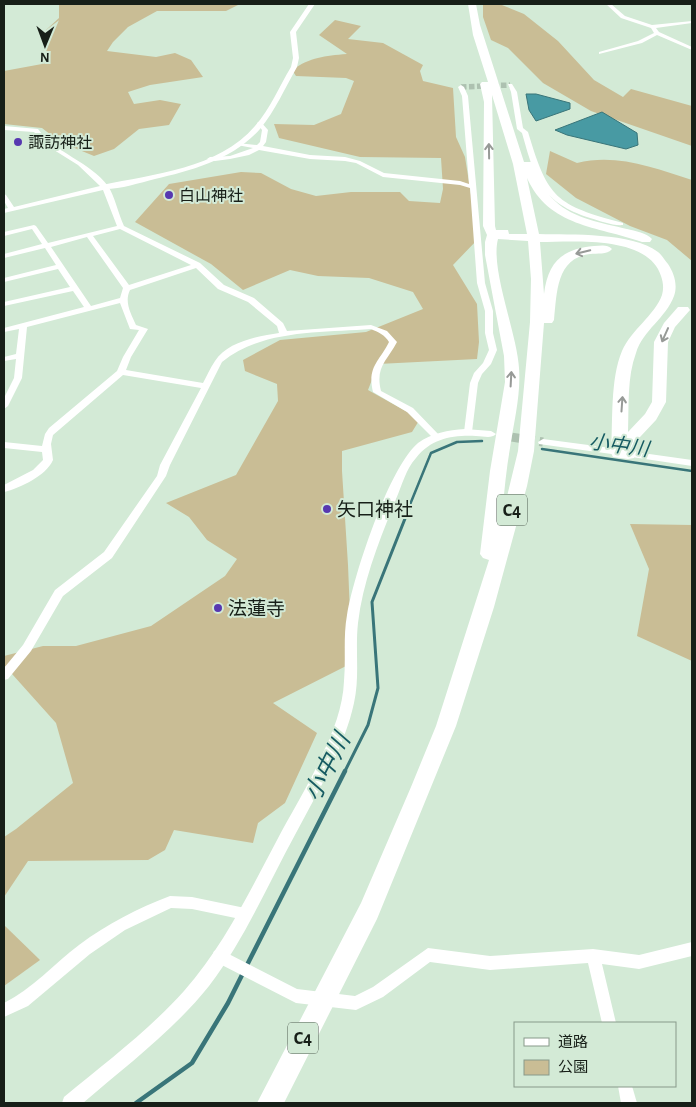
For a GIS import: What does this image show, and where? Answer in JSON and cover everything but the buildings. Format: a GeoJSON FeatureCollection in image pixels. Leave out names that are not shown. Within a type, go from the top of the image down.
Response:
{"type":"FeatureCollection","features":[{"type":"Feature","properties":{"kind":"highway","name":"C4"},"geometry":{"type":"LineString","coordinates":[[335,973],[359,907],[417,770],[447,693],[510,480],[519,440],[529,374],[531,278],[528,241],[519,184],[501,114],[479,44],[472,4]]}},
{"type":"Feature","properties":{"kind":"highway","name":"C4"},"geometry":{"type":"LineString","coordinates":[[270,1103],[368,910],[422,787],[446,726],[485,607],[526,451],[537,322],[537,279],[526,194],[504,114],[475,24]]}},
{"type":"Feature","properties":{"kind":"highway"},"geometry":{"type":"LineString","coordinates":[[479,44],[488,102],[489,226],[503,234],[604,240],[628,244],[648,252],[666,256]]}},
{"type":"Feature","properties":{"kind":"highway"},"geometry":{"type":"LineString","coordinates":[[504,114],[521,147],[537,187],[548,202],[566,214],[636,235],[666,256],[678,274],[682,289],[676,302],[643,332],[630,348],[625,367],[624,453]]}},
{"type":"Feature","properties":{"kind":"highway"},"geometry":{"type":"LineString","coordinates":[[489,554],[501,454],[498,431],[512,381],[512,358],[492,269],[490,241],[503,234]]}},
{"type":"Feature","properties":{"kind":"highway"},"geometry":{"type":"LineString","coordinates":[[526,451],[535,413],[552,278],[558,265],[578,253],[598,249],[666,256]]}},
{"type":"Feature","properties":{"kind":"highway"},"geometry":{"type":"LineString","coordinates":[[624,453],[632,435],[656,411],[660,350],[665,333],[689,303],[692,295]]}},
{"type":"Feature","properties":{"kind":"street"},"geometry":{"type":"LineString","coordinates":[[4,211],[179,170],[210,159],[239,144],[260,123],[294,67],[296,58],[293,32],[312,4]]}},
{"type":"Feature","properties":{"kind":"street"},"geometry":{"type":"LineString","coordinates":[[608,4],[623,17],[652,27],[692,22]]}},
{"type":"Feature","properties":{"kind":"street"},"geometry":{"type":"LineString","coordinates":[[652,27],[657,33],[692,49]]}},
{"type":"Feature","properties":{"kind":"street"},"geometry":{"type":"LineString","coordinates":[[601,53],[640,42],[657,33]]}},
{"type":"Feature","properties":{"kind":"street"},"geometry":{"type":"LineString","coordinates":[[510,85],[514,92],[520,130],[525,132],[531,156],[546,190],[558,203],[572,211],[621,224]]}},
{"type":"Feature","properties":{"kind":"street"},"geometry":{"type":"LineString","coordinates":[[461,87],[465,96],[481,284],[489,311],[489,333],[493,350],[487,364],[478,373],[474,382],[468,432]]}},
{"type":"Feature","properties":{"kind":"street"},"geometry":{"type":"LineString","coordinates":[[210,159],[223,160],[258,148],[263,143],[265,130],[260,123]]}},
{"type":"Feature","properties":{"kind":"street"},"geometry":{"type":"LineString","coordinates":[[5,130],[36,130],[43,142],[72,159],[105,187],[115,207],[115,216],[121,227],[197,265],[220,287],[251,300],[280,325],[284,334]]}},
{"type":"Feature","properties":{"kind":"street"},"geometry":{"type":"LineString","coordinates":[[239,144],[310,157],[345,159],[358,162],[383,175],[460,183],[474,187]]}},
{"type":"Feature","properties":{"kind":"street"},"geometry":{"type":"LineString","coordinates":[[4,196],[12,209]]}},
{"type":"Feature","properties":{"kind":"street"},"geometry":{"type":"LineString","coordinates":[[4,234],[34,227],[89,309]]}},
{"type":"Feature","properties":{"kind":"street"},"geometry":{"type":"LineString","coordinates":[[4,256],[121,227]]}},
{"type":"Feature","properties":{"kind":"street"},"geometry":{"type":"LineString","coordinates":[[89,235],[127,288]]}},
{"type":"Feature","properties":{"kind":"street"},"geometry":{"type":"LineString","coordinates":[[4,489],[46,465],[48,461],[45,449],[49,433],[122,372],[127,357],[144,329],[133,327],[122,300],[123,292],[127,288],[197,265]]}},
{"type":"Feature","properties":{"kind":"street"},"geometry":{"type":"LineString","coordinates":[[4,280],[60,266]]}},
{"type":"Feature","properties":{"kind":"street"},"geometry":{"type":"LineString","coordinates":[[4,304],[74,288]]}},
{"type":"Feature","properties":{"kind":"street"},"geometry":{"type":"LineString","coordinates":[[4,330],[122,300]]}},
{"type":"Feature","properties":{"kind":"street"},"geometry":{"type":"LineString","coordinates":[[4,406],[18,378],[23,326]]}},
{"type":"Feature","properties":{"kind":"street"},"geometry":{"type":"LineString","coordinates":[[4,676],[43,623],[59,593],[108,555],[119,542],[161,476],[219,361],[228,351],[248,343],[284,334],[371,327],[380,330],[390,336],[393,342],[378,364],[374,374],[377,392],[410,410],[436,436]]}},
{"type":"Feature","properties":{"kind":"street"},"geometry":{"type":"LineString","coordinates":[[4,359],[21,356]]}},
{"type":"Feature","properties":{"kind":"street"},"geometry":{"type":"LineString","coordinates":[[122,372],[207,386]]}},
{"type":"Feature","properties":{"kind":"street"},"geometry":{"type":"LineString","coordinates":[[70,1103],[170,1016],[190,996],[220,956],[246,914],[318,776],[347,705],[351,677],[352,618],[358,585],[395,488],[412,453],[423,443],[436,436],[498,431]]}},
{"type":"Feature","properties":{"kind":"street"},"geometry":{"type":"LineString","coordinates":[[543,442],[692,463]]}},
{"type":"Feature","properties":{"kind":"street"},"geometry":{"type":"LineString","coordinates":[[4,445],[45,449]]}},
{"type":"Feature","properties":{"kind":"street"},"geometry":{"type":"LineString","coordinates":[[4,1010],[23,1001],[85,949],[120,925],[170,902],[192,903],[246,914]]}},
{"type":"Feature","properties":{"kind":"street"},"geometry":{"type":"LineString","coordinates":[[220,956],[296,996],[356,1004],[378,992],[428,955],[490,963],[593,956],[639,962],[692,949]]}},
{"type":"Feature","properties":{"kind":"street"},"geometry":{"type":"LineString","coordinates":[[593,956],[610,1022]]}},
{"type":"Feature","properties":{"kind":"street"},"geometry":{"type":"LineString","coordinates":[[625,1087],[629,1103]]}},
{"type":"Feature","properties":{"kind":"green space"},"geometry":{"type":"Polygon","coordinates":[[[59,4],[240,4],[226,11],[157,11],[128,27],[113,42],[107,51],[156,57],[175,53],[191,60],[203,77],[150,85],[128,92],[134,104],[160,100],[181,104],[169,125],[139,129],[114,149],[94,156],[60,142],[42,128],[4,124],[4,71],[42,64],[46,30],[59,18],[59,4]]]}},
{"type":"Feature","properties":{"kind":"green space"},"geometry":{"type":"Polygon","coordinates":[[[483,5],[502,5],[524,14],[558,41],[594,80],[623,97],[631,89],[692,106],[692,146],[591,111],[543,83],[508,48],[491,40],[483,17],[483,5]]]}},
{"type":"Feature","properties":{"kind":"green space"},"geometry":{"type":"Polygon","coordinates":[[[335,20],[361,26],[348,39],[383,43],[423,65],[420,71],[423,81],[453,88],[456,137],[465,157],[478,239],[453,265],[477,304],[479,342],[477,359],[378,364],[368,390],[420,419],[412,432],[342,451],[352,663],[273,703],[317,733],[285,803],[258,823],[253,843],[174,830],[165,850],[148,860],[28,861],[4,897],[4,837],[73,783],[56,723],[4,665],[4,656],[43,646],[76,646],[151,626],[225,576],[237,559],[207,540],[189,517],[166,503],[236,475],[278,401],[277,384],[245,371],[243,360],[280,340],[366,332],[423,309],[413,292],[369,278],[318,276],[290,270],[243,290],[211,264],[135,222],[169,184],[241,172],[261,173],[291,189],[316,196],[351,192],[400,192],[409,201],[440,203],[443,189],[441,158],[360,157],[279,138],[274,124],[314,125],[341,114],[354,81],[346,78],[296,76],[292,70],[305,62],[318,58],[347,54],[319,35],[335,20]]]}},
{"type":"Feature","properties":{"kind":"green space"},"geometry":{"type":"Polygon","coordinates":[[[550,151],[577,163],[606,160],[635,163],[692,180],[692,261],[667,240],[630,226],[576,198],[546,174],[550,151]]]}},
{"type":"Feature","properties":{"kind":"green space"},"geometry":{"type":"Polygon","coordinates":[[[630,524],[692,525],[692,661],[637,636],[649,569],[630,524]]]}},
{"type":"Feature","properties":{"kind":"green space"},"geometry":{"type":"Polygon","coordinates":[[[4,925],[40,960],[4,986],[4,925]]]}},
{"type":"Feature","properties":{"kind":"water"},"geometry":{"type":"Polygon","coordinates":[[[526,94],[536,94],[570,103],[570,109],[536,121],[529,110],[526,94]]]}},
{"type":"Feature","properties":{"kind":"water"},"geometry":{"type":"Polygon","coordinates":[[[602,112],[637,133],[638,145],[626,149],[567,135],[555,130],[602,112]]]}},
{"type":"Feature","properties":{"kind":"waterway","name":"小中川"},"geometry":{"type":"LineString","coordinates":[[409,507],[431,453],[457,442],[482,441]]}},
{"type":"Feature","properties":{"kind":"waterway","name":"小中川"},"geometry":{"type":"LineString","coordinates":[[542,449],[692,471]]}},
{"type":"Feature","properties":{"kind":"waterway","name":"小中川"},"geometry":{"type":"LineString","coordinates":[[345,771],[368,725],[378,688],[372,602],[410,506]]}},
{"type":"Feature","properties":{"kind":"waterway","name":"小中川"},"geometry":{"type":"LineString","coordinates":[[246,967],[345,771]]}},
{"type":"Feature","properties":{"kind":"waterway","name":"小中川"},"geometry":{"type":"LineString","coordinates":[[136,1103],[192,1063],[228,1003],[243,973]]}},
{"type":"Feature","properties":{"kind":"tunnel"},"geometry":{"type":"LineString","coordinates":[[461,87],[510,85]]}},
{"type":"Feature","properties":{"kind":"tunnel"},"geometry":{"type":"LineString","coordinates":[[498,435],[543,442]]}},
{"type":"Feature","properties":{"kind":"place","name":"諏訪神社"},"geometry":{"type":"Point","coordinates":[18,142]}},
{"type":"Feature","properties":{"kind":"place","name":"白山神社"},"geometry":{"type":"Point","coordinates":[169,195]}},
{"type":"Feature","properties":{"kind":"place","name":"矢口神社"},"geometry":{"type":"Point","coordinates":[327,509]}},
{"type":"Feature","properties":{"kind":"place","name":"法蓮寺"},"geometry":{"type":"Point","coordinates":[218,608]}}]}
